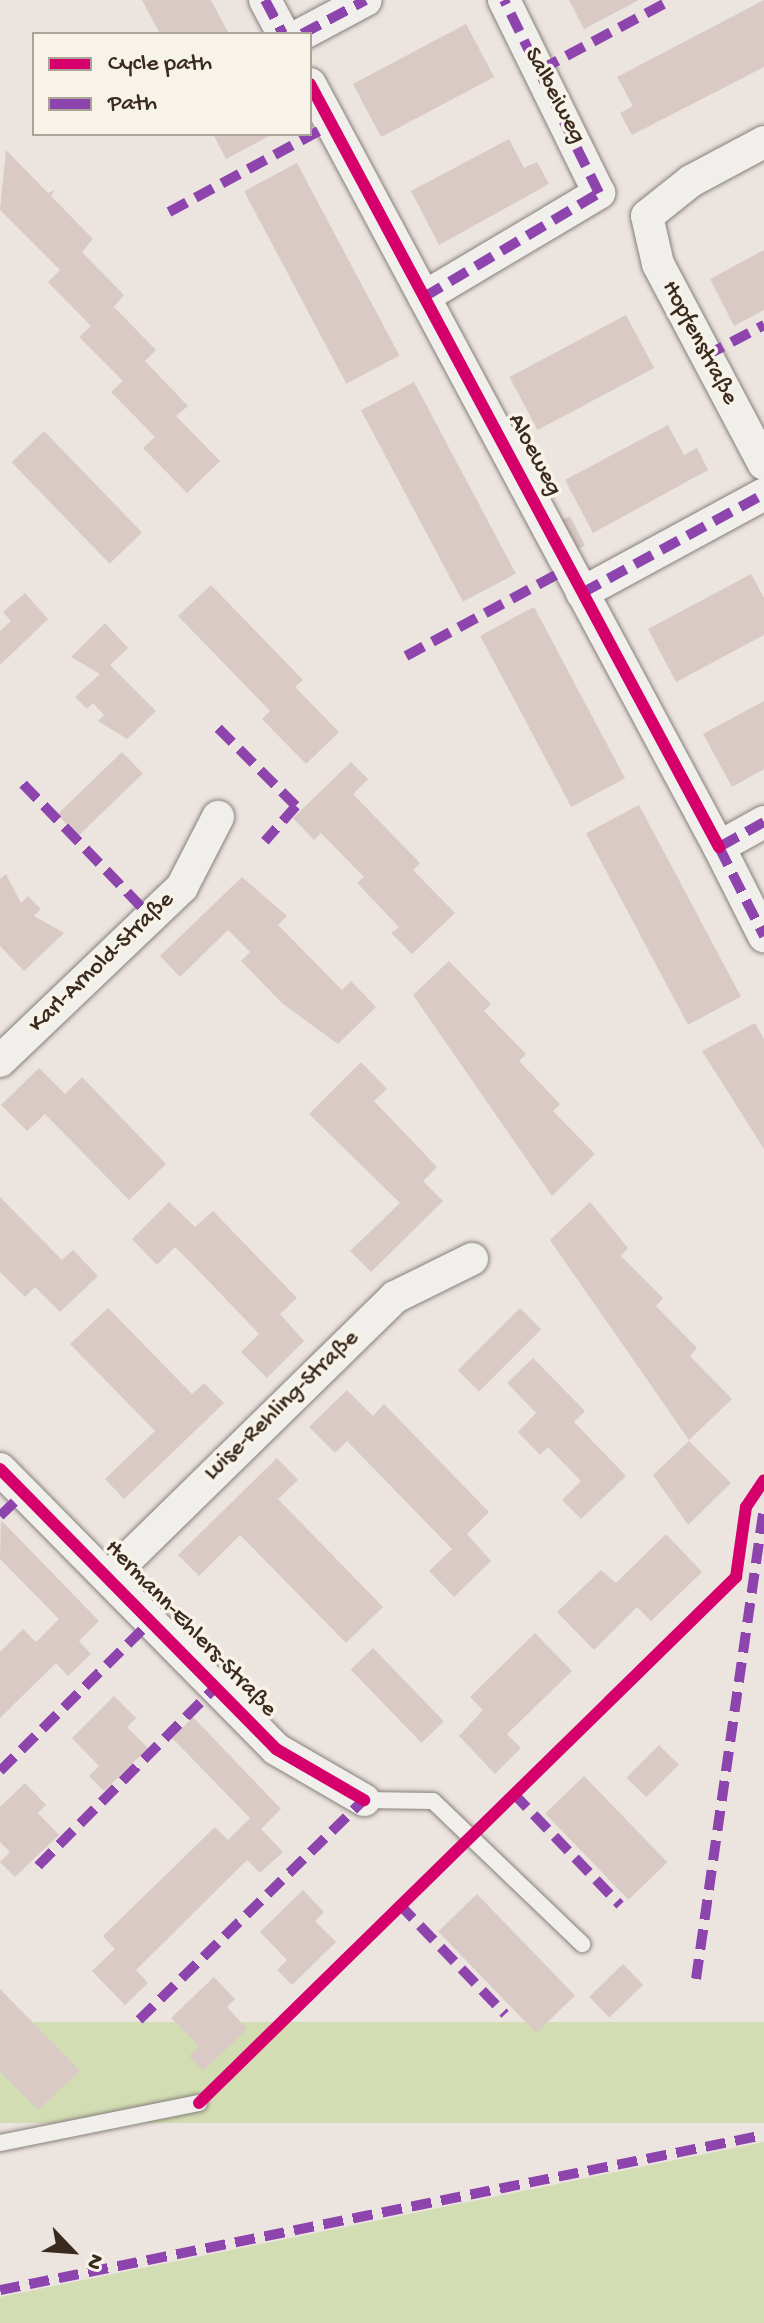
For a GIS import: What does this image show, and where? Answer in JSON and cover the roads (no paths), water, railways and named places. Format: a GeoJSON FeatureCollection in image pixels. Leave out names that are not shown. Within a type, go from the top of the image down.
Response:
{"type":"FeatureCollection","features":[{"type":"Feature","properties":{"kind":"street"},"geometry":{"type":"LineString","coordinates":[[265,0],[282,32]]}},
{"type":"Feature","properties":{"kind":"street"},"geometry":{"type":"LineString","coordinates":[[306,32],[366,0]]}},
{"type":"Feature","properties":{"kind":"street","name":"Salbeiweg"},"geometry":{"type":"LineString","coordinates":[[504,0],[599,193]]}},
{"type":"Feature","properties":{"kind":"street","name":"Aloeweg"},"geometry":{"type":"LineString","coordinates":[[312,88],[764,936]]}},
{"type":"Feature","properties":{"kind":"street"},"geometry":{"type":"LineString","coordinates":[[424,297],[599,193],[647,216],[691,181],[764,142]]}},
{"type":"Feature","properties":{"kind":"street","name":"Hopfenstraße"},"geometry":{"type":"LineString","coordinates":[[647,216],[658,264],[764,464]]}},
{"type":"Feature","properties":{"kind":"street"},"geometry":{"type":"LineString","coordinates":[[582,593],[764,494]]}},
{"type":"Feature","properties":{"kind":"street","name":"Karl-Arnold-Straße"},"geometry":{"type":"LineString","coordinates":[[0,1061],[182,887],[218,817]]}},
{"type":"Feature","properties":{"kind":"street"},"geometry":{"type":"LineString","coordinates":[[719,847],[764,822]]}},
{"type":"Feature","properties":{"kind":"street","name":"Luise-Rehling-Straße"},"geometry":{"type":"LineString","coordinates":[[110,1576],[395,1297],[472,1259]]}},
{"type":"Feature","properties":{"kind":"street","name":"Hermann-Ehlers-Straße"},"geometry":{"type":"LineString","coordinates":[[0,1469],[110,1576],[276,1749],[364,1800]]}},
{"type":"Feature","properties":{"kind":"lane","name":"Hermann-Ehlers-Straße"},"geometry":{"type":"LineString","coordinates":[[364,1800],[433,1801],[582,1944]]}},
{"type":"Feature","properties":{"kind":"lane"},"geometry":{"type":"LineString","coordinates":[[0,2143],[199,2103]]}}]}
